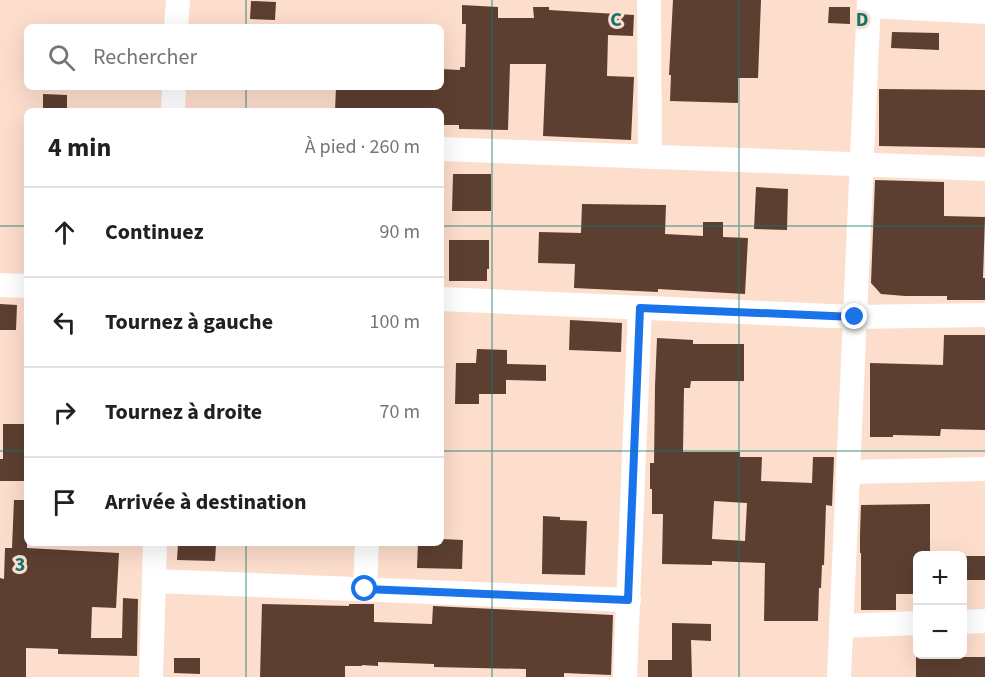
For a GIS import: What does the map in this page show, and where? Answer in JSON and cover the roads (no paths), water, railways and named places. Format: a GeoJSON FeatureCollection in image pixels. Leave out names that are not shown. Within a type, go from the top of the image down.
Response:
{"type":"FeatureCollection","features":[{"type":"Feature","properties":{"kind":"street"},"geometry":{"type":"LineString","coordinates":[[176,24],[177,0]]}},
{"type":"Feature","properties":{"kind":"street"},"geometry":{"type":"LineString","coordinates":[[649,0],[650,157]]}},
{"type":"Feature","properties":{"kind":"street"},"geometry":{"type":"LineString","coordinates":[[839,677],[869,3],[985,12]]}},
{"type":"Feature","properties":{"kind":"street"},"geometry":{"type":"LineString","coordinates":[[173,108],[174,90]]}},
{"type":"Feature","properties":{"kind":"street"},"geometry":{"type":"LineString","coordinates":[[444,149],[985,170]]}},
{"type":"Feature","properties":{"kind":"street"},"geometry":{"type":"LineString","coordinates":[[0,285],[24,286]]}},
{"type":"Feature","properties":{"kind":"street"},"geometry":{"type":"LineString","coordinates":[[444,299],[855,317],[985,315]]}},
{"type":"Feature","properties":{"kind":"street"},"geometry":{"type":"LineString","coordinates":[[625,677],[640,308]]}},
{"type":"Feature","properties":{"kind":"street"},"geometry":{"type":"LineString","coordinates":[[848,472],[985,469]]}},
{"type":"Feature","properties":{"kind":"street"},"geometry":{"type":"LineString","coordinates":[[151,677],[156,546]]}},
{"type":"Feature","properties":{"kind":"street"},"geometry":{"type":"LineString","coordinates":[[365,589],[367,546]]}},
{"type":"Feature","properties":{"kind":"street"},"geometry":{"type":"LineString","coordinates":[[154,581],[628,600]]}},
{"type":"Feature","properties":{"kind":"street"},"geometry":{"type":"LineString","coordinates":[[967,622],[985,621]]}},
{"type":"Feature","properties":{"kind":"street"},"geometry":{"type":"LineString","coordinates":[[841,626],[913,624]]}}]}
